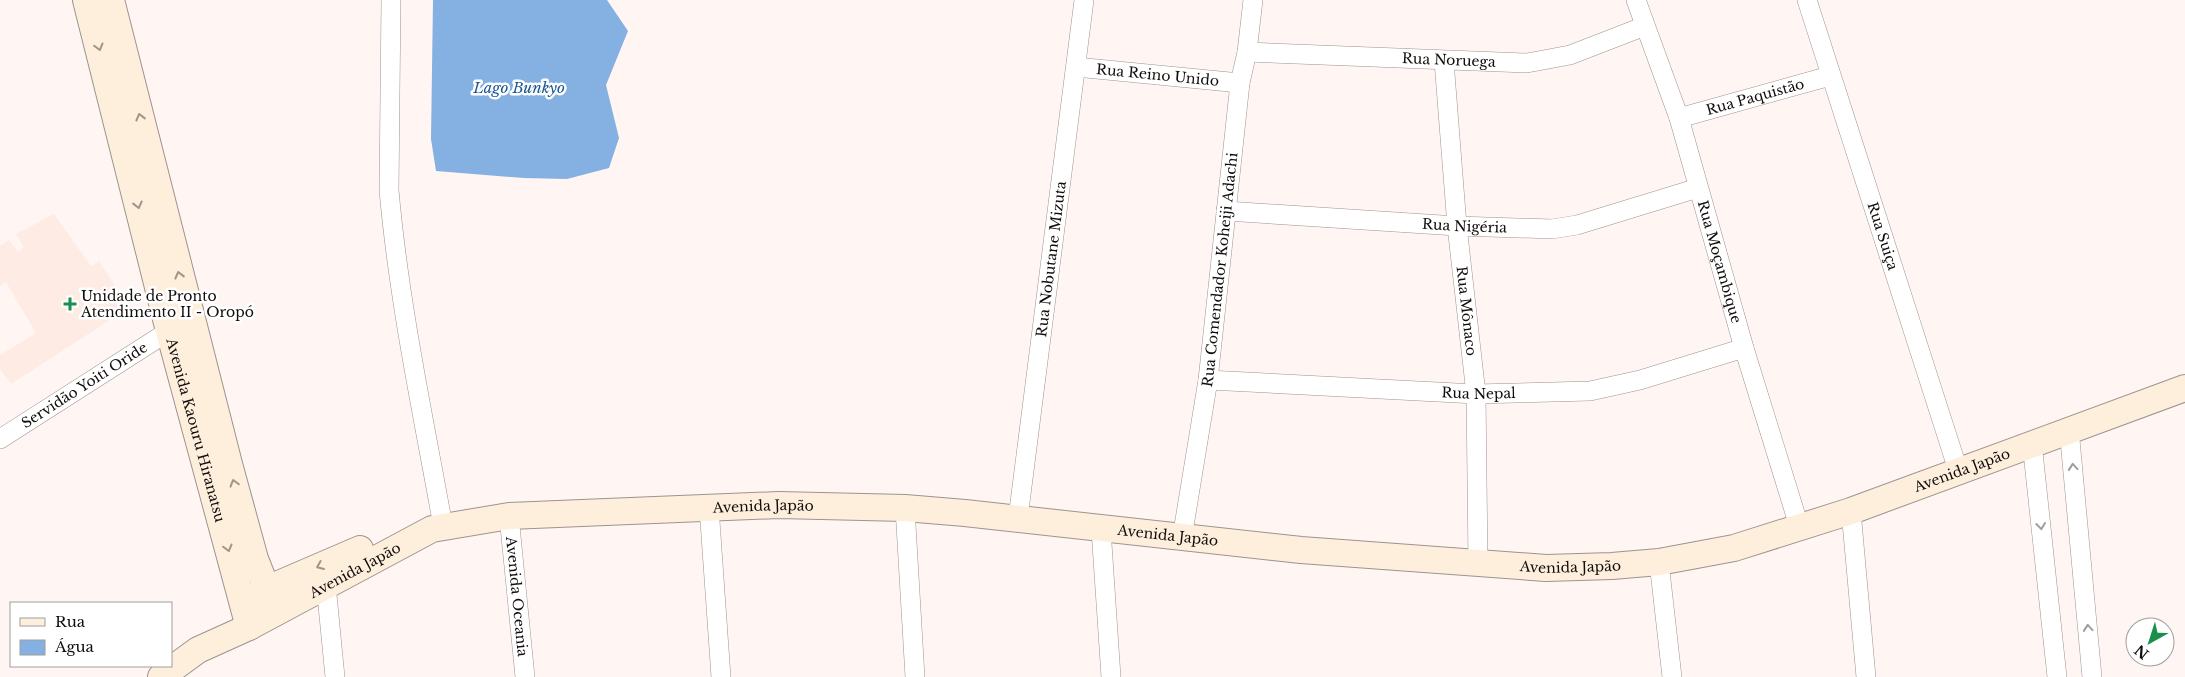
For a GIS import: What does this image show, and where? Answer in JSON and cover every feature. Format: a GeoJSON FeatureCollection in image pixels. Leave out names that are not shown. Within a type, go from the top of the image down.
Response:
{"type":"FeatureCollection","features":[{"type":"Feature","properties":{"kind":"main road","name":"Avenida Kaouru Hiranatsu"},"geometry":{"type":"LineString","coordinates":[[86,0],[168,331],[245,567]]}},
{"type":"Feature","properties":{"kind":"main road","name":"Avenida Kaouru Hiranatsu"},"geometry":{"type":"LineString","coordinates":[[111,0],[187,304],[245,567],[245,616]]}},
{"type":"Feature","properties":{"kind":"main road","name":"Avenida Japão"},"geometry":{"type":"LineString","coordinates":[[278,594],[326,585],[437,527],[509,516],[779,505],[905,508],[1018,518],[1101,529],[1301,550],[1478,563],[1578,568],[1659,562],[1734,548],[1851,511],[2069,429],[2185,388]]}},
{"type":"Feature","properties":{"kind":"main road"},"geometry":{"type":"LineString","coordinates":[[164,676],[278,594],[380,540],[437,527]]}},
{"type":"Feature","properties":{"kind":"main road"},"geometry":{"type":"LineString","coordinates":[[198,650],[222,624],[231,596],[245,567],[276,575],[278,594]]}},
{"type":"Feature","properties":{"kind":"main road"},"geometry":{"type":"LineString","coordinates":[[222,624],[245,616]]}},
{"type":"Feature","properties":{"kind":"street"},"geometry":{"type":"LineString","coordinates":[[391,0],[389,190],[391,216],[437,527]]}},
{"type":"Feature","properties":{"kind":"street","name":"Rua Nobutane Mizuta"},"geometry":{"type":"LineString","coordinates":[[1018,518],[1084,0]]}},
{"type":"Feature","properties":{"kind":"street","name":"Rua Comendador Koheiji Adachi"},"geometry":{"type":"LineString","coordinates":[[1182,538],[1208,380],[1240,83],[1247,52],[1253,0]]}},
{"type":"Feature","properties":{"kind":"street","name":"Rua Moçambique"},"geometry":{"type":"LineString","coordinates":[[1636,0],[1679,118],[1744,348],[1800,526]]}},
{"type":"Feature","properties":{"kind":"street","name":"Rua Suiça"},"geometry":{"type":"LineString","coordinates":[[1807,0],[1958,470]]}},
{"type":"Feature","properties":{"kind":"street","name":"Rua Noruega"},"geometry":{"type":"LineString","coordinates":[[1247,52],[1528,63],[1547,61],[1570,55],[1645,26]]}},
{"type":"Feature","properties":{"kind":"street","name":"Rua Mônaco"},"geometry":{"type":"LineString","coordinates":[[1444,61],[1458,226],[1476,394],[1478,563]]}},
{"type":"Feature","properties":{"kind":"street","name":"Rua Reino Unido"},"geometry":{"type":"LineString","coordinates":[[1076,67],[1240,83]]}},
{"type":"Feature","properties":{"kind":"street","name":"Rua Paquistão"},"geometry":{"type":"LineString","coordinates":[[1679,118],[1830,76]]}},
{"type":"Feature","properties":{"kind":"street","name":"Rua Nigéria"},"geometry":{"type":"LineString","coordinates":[[1226,211],[1458,226],[1552,229],[1577,225],[1698,188]]}},
{"type":"Feature","properties":{"kind":"street","name":"Servidão Yoiti Oride"},"geometry":{"type":"LineString","coordinates":[[0,438],[168,331]]}},
{"type":"Feature","properties":{"kind":"street","name":"Rua Nepal"},"geometry":{"type":"LineString","coordinates":[[1208,380],[1476,394],[1598,390],[1640,380],[1744,348]]}},
{"type":"Feature","properties":{"kind":"street"},"geometry":{"type":"LineString","coordinates":[[2069,429],[2092,677]]}},
{"type":"Feature","properties":{"kind":"street"},"geometry":{"type":"LineString","coordinates":[[2032,443],[2057,677]]}},
{"type":"Feature","properties":{"kind":"street"},"geometry":{"type":"LineString","coordinates":[[709,507],[721,677]]}},
{"type":"Feature","properties":{"kind":"street"},"geometry":{"type":"LineString","coordinates":[[905,508],[915,677]]}},
{"type":"Feature","properties":{"kind":"street"},"geometry":{"type":"LineString","coordinates":[[1851,511],[1866,677]]}},
{"type":"Feature","properties":{"kind":"street","name":"Avenida Oceania"},"geometry":{"type":"LineString","coordinates":[[509,516],[525,677]]}},
{"type":"Feature","properties":{"kind":"street"},"geometry":{"type":"LineString","coordinates":[[1101,529],[1111,677]]}},
{"type":"Feature","properties":{"kind":"street"},"geometry":{"type":"LineString","coordinates":[[1659,562],[1672,677]]}},
{"type":"Feature","properties":{"kind":"street"},"geometry":{"type":"LineString","coordinates":[[326,585],[335,677]]}},
{"type":"Feature","properties":{"kind":"shaded area","name":"Unidade de Pronto Atendimento II - Oropó"},"geometry":{"type":"Polygon","coordinates":[[[54,214],[91,266],[99,261],[121,295],[116,298],[124,311],[11,384],[0,369],[0,355],[36,333],[6,282],[0,286],[0,246],[9,240],[18,252],[24,247],[16,234],[54,214]]]}},
{"type":"Feature","properties":{"kind":"water","name":"Lago Bunkyo"},"geometry":{"type":"Polygon","coordinates":[[[433,0],[607,0],[628,31],[606,85],[619,138],[609,168],[567,179],[524,178],[436,171],[431,139],[433,0]]]}},
{"type":"Feature","properties":{"kind":"place","name":"Unidade de Pronto Atendimento II - Oropó"},"geometry":{"type":"Point","coordinates":[70,304]}}]}
